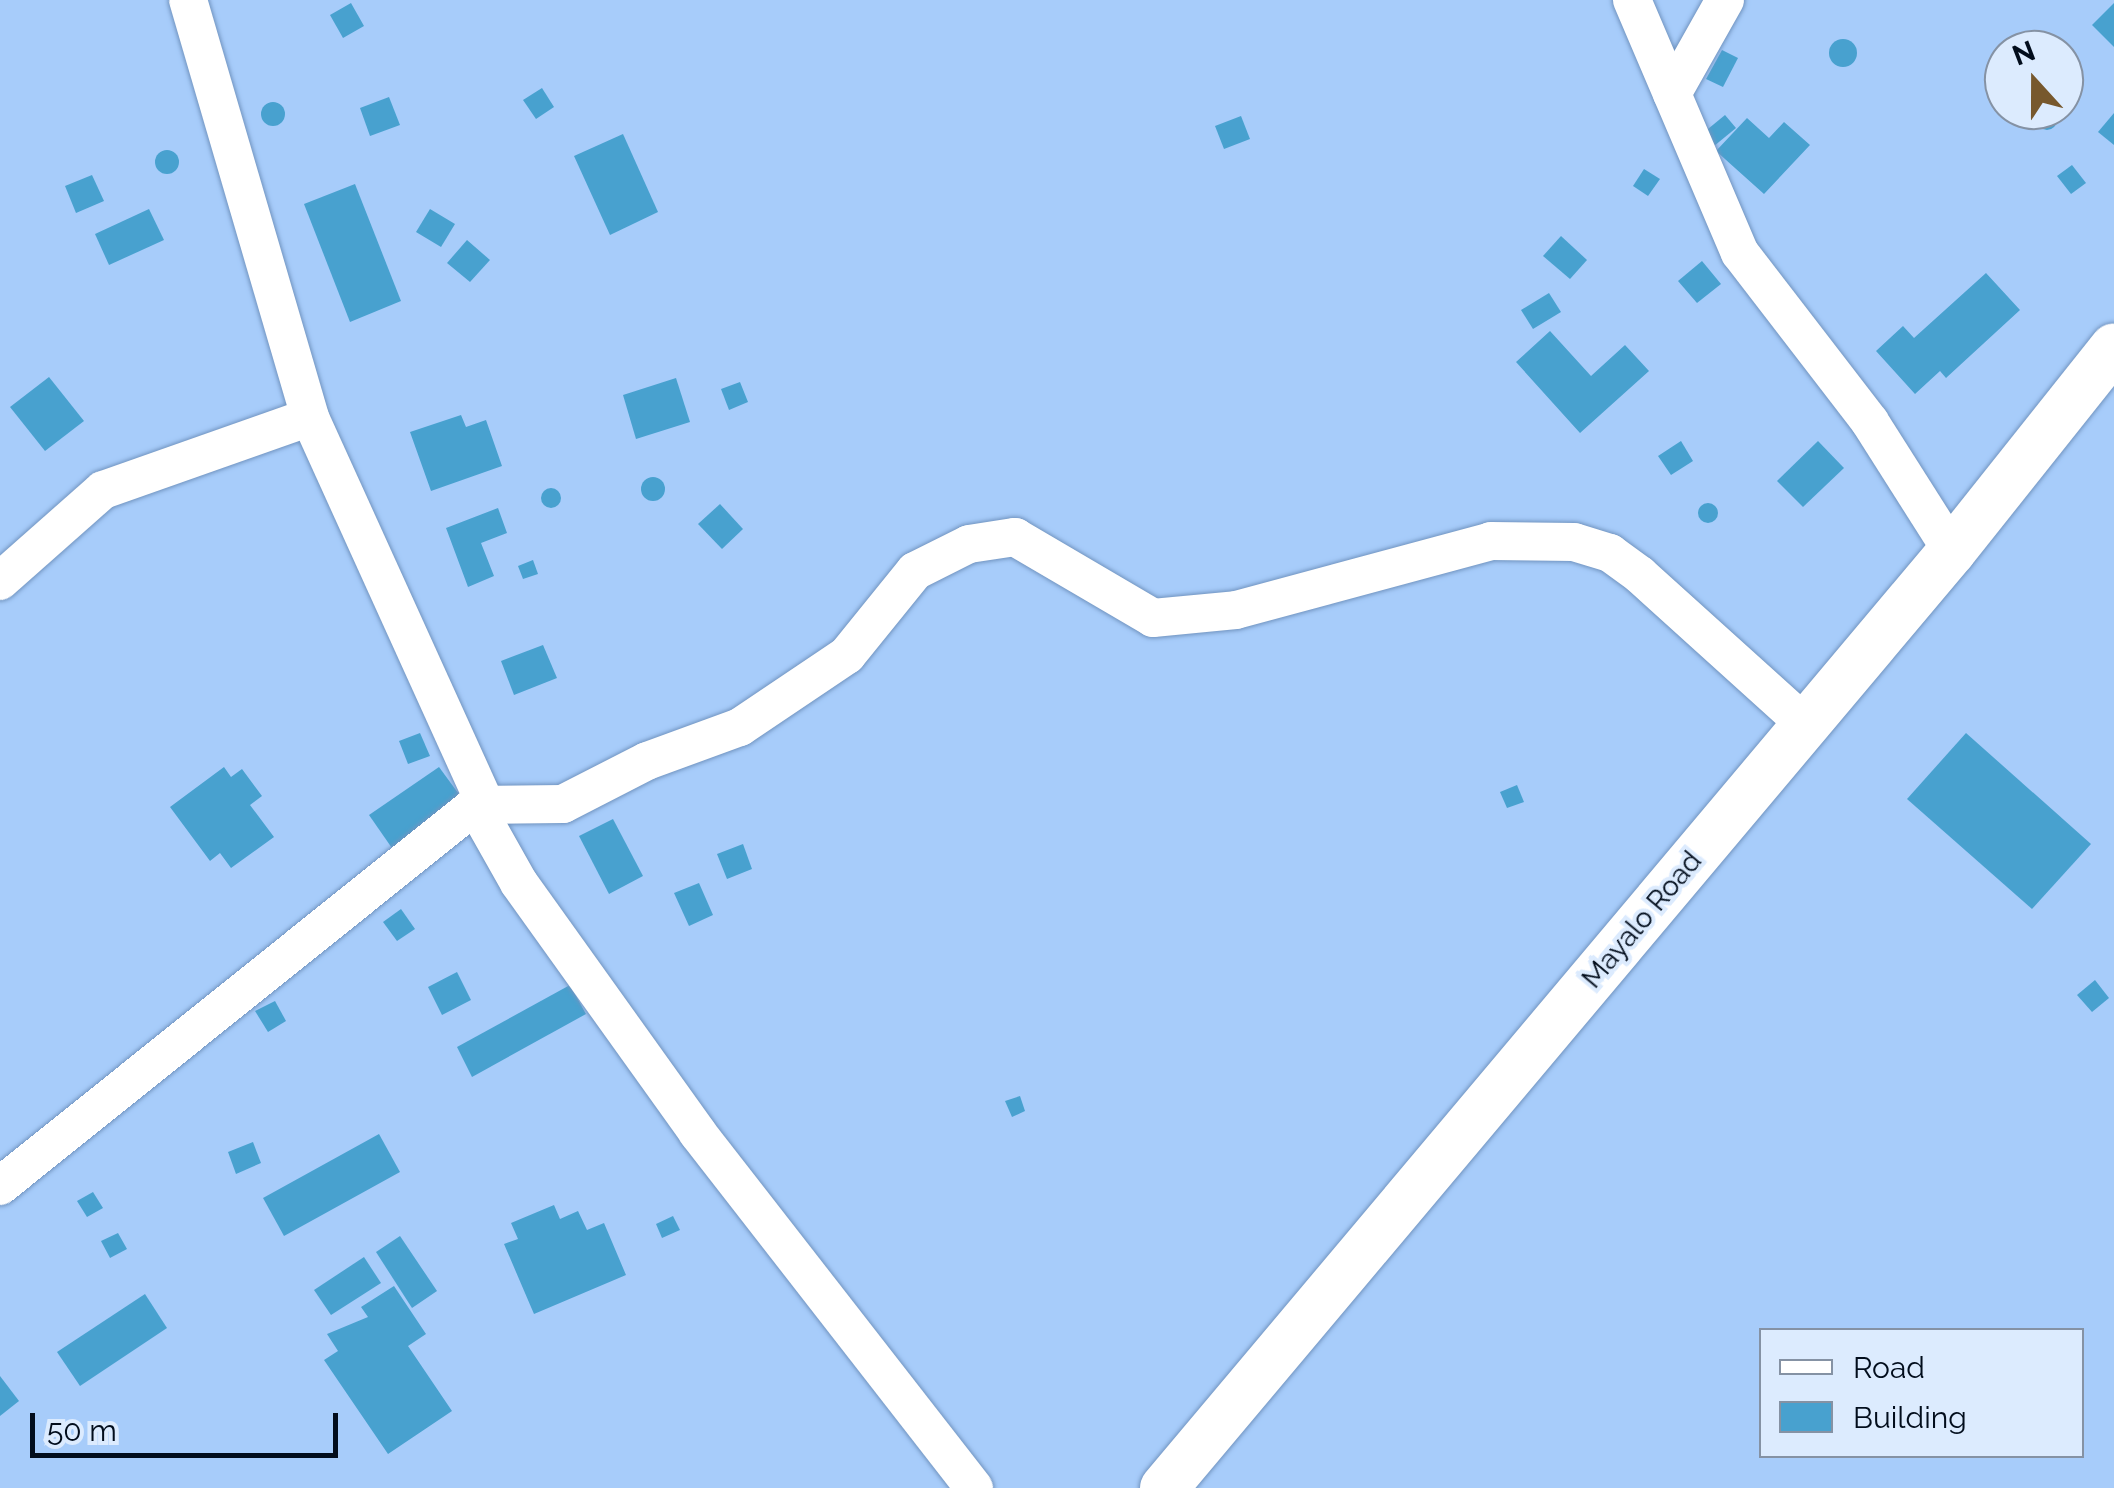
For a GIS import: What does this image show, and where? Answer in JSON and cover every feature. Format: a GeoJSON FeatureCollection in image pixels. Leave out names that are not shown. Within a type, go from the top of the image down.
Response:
{"type":"FeatureCollection","features":[{"type":"Feature","properties":{"kind":"street"},"geometry":{"type":"LineString","coordinates":[[0,1186],[482,799],[310,417],[188,0]]}},
{"type":"Feature","properties":{"kind":"street"},"geometry":{"type":"LineString","coordinates":[[1632,0],[1740,253],[1870,422],[1952,551]]}},
{"type":"Feature","properties":{"kind":"street"},"geometry":{"type":"LineString","coordinates":[[1672,94],[1724,0]]}},
{"type":"Feature","properties":{"kind":"street","name":"Mayalo Road"},"geometry":{"type":"LineString","coordinates":[[1164,1488],[1952,551],[2114,347]]}},
{"type":"Feature","properties":{"kind":"street"},"geometry":{"type":"LineString","coordinates":[[0,581],[103,490],[310,417]]}},
{"type":"Feature","properties":{"kind":"street"},"geometry":{"type":"LineString","coordinates":[[475,805],[563,804],[647,761],[740,727],[847,655],[915,570],[969,544],[1015,536],[1153,618],[1236,610],[1491,540],[1574,542],[1610,553],[1640,575],[1806,725]]}},
{"type":"Feature","properties":{"kind":"street"},"geometry":{"type":"LineString","coordinates":[[475,805],[520,883],[698,1133],[974,1488]]}},
{"type":"Feature","properties":{"kind":"building"},"geometry":{"type":"Polygon","coordinates":[[[351,3],[364,26],[343,38],[330,15],[351,3]]]}},
{"type":"Feature","properties":{"kind":"building"},"geometry":{"type":"Polygon","coordinates":[[[2114,3],[2114,47],[2092,25],[2114,3]]]}},
{"type":"Feature","properties":{"kind":"building"},"geometry":{"type":"Polygon","coordinates":[[[1843,39],[1853,43],[1857,53],[1853,63],[1843,67],[1833,63],[1829,53],[1833,43],[1843,39]]]}},
{"type":"Feature","properties":{"kind":"building"},"geometry":{"type":"Polygon","coordinates":[[[1722,50],[1738,58],[1723,87],[1706,79],[1722,50]]]}},
{"type":"Feature","properties":{"kind":"building"},"geometry":{"type":"Polygon","coordinates":[[[542,88],[554,107],[536,119],[523,100],[542,88]]]}},
{"type":"Feature","properties":{"kind":"building"},"geometry":{"type":"Polygon","coordinates":[[[389,97],[400,125],[370,136],[360,108],[389,97]]]}},
{"type":"Feature","properties":{"kind":"building"},"geometry":{"type":"Polygon","coordinates":[[[273,102],[282,105],[282,123],[273,126],[264,123],[261,114],[264,105],[273,102]]]}},
{"type":"Feature","properties":{"kind":"building"},"geometry":{"type":"Polygon","coordinates":[[[2114,113],[2114,145],[2098,132],[2114,113]]]}},
{"type":"Feature","properties":{"kind":"building"},"geometry":{"type":"Polygon","coordinates":[[[1725,115],[1736,128],[1708,151],[1697,138],[1725,115]]]}},
{"type":"Feature","properties":{"kind":"building"},"geometry":{"type":"Polygon","coordinates":[[[1241,116],[1250,139],[1224,149],[1215,126],[1241,116]]]}},
{"type":"Feature","properties":{"kind":"building"},"geometry":{"type":"Polygon","coordinates":[[[1747,118],[1769,138],[1784,122],[1810,145],[1764,194],[1716,151],[1747,118]]]}},
{"type":"Feature","properties":{"kind":"building"},"geometry":{"type":"Polygon","coordinates":[[[623,134],[658,212],[610,235],[574,156],[623,134]]]}},
{"type":"Feature","properties":{"kind":"building"},"geometry":{"type":"Polygon","coordinates":[[[167,150],[176,153],[176,171],[167,174],[158,171],[155,162],[158,153],[167,150]]]}},
{"type":"Feature","properties":{"kind":"building"},"geometry":{"type":"Polygon","coordinates":[[[2072,165],[2086,183],[2071,194],[2057,176],[2072,165]]]}},
{"type":"Feature","properties":{"kind":"building"},"geometry":{"type":"Polygon","coordinates":[[[1644,169],[1660,179],[1648,196],[1633,186],[1644,169]]]}},
{"type":"Feature","properties":{"kind":"building"},"geometry":{"type":"Polygon","coordinates":[[[92,175],[104,201],[76,213],[65,186],[92,175]]]}},
{"type":"Feature","properties":{"kind":"building"},"geometry":{"type":"Polygon","coordinates":[[[355,184],[401,301],[350,322],[304,204],[355,184]]]}},
{"type":"Feature","properties":{"kind":"building"},"geometry":{"type":"Polygon","coordinates":[[[149,209],[164,240],[109,265],[95,234],[149,209]]]}},
{"type":"Feature","properties":{"kind":"building"},"geometry":{"type":"Polygon","coordinates":[[[430,209],[455,224],[441,247],[416,232],[430,209]]]}},
{"type":"Feature","properties":{"kind":"building"},"geometry":{"type":"Polygon","coordinates":[[[1561,236],[1587,260],[1570,279],[1543,256],[1561,236]]]}},
{"type":"Feature","properties":{"kind":"building"},"geometry":{"type":"Polygon","coordinates":[[[467,240],[490,260],[470,282],[447,263],[467,240]]]}},
{"type":"Feature","properties":{"kind":"building"},"geometry":{"type":"Polygon","coordinates":[[[1702,261],[1721,284],[1697,303],[1678,281],[1702,261]]]}},
{"type":"Feature","properties":{"kind":"building"},"geometry":{"type":"Polygon","coordinates":[[[1986,273],[2020,310],[1946,378],[1940,371],[1915,394],[1876,351],[1903,326],[1914,338],[1986,273]]]}},
{"type":"Feature","properties":{"kind":"building"},"geometry":{"type":"Polygon","coordinates":[[[1549,293],[1561,312],[1533,329],[1521,310],[1549,293]]]}},
{"type":"Feature","properties":{"kind":"building"},"geometry":{"type":"Polygon","coordinates":[[[1550,331],[1591,376],[1625,345],[1649,371],[1580,433],[1516,362],[1550,331]]]}},
{"type":"Feature","properties":{"kind":"building"},"geometry":{"type":"Polygon","coordinates":[[[49,377],[84,421],[45,451],[10,407],[49,377]]]}},
{"type":"Feature","properties":{"kind":"building"},"geometry":{"type":"Polygon","coordinates":[[[676,378],[690,422],[636,439],[623,395],[676,378]]]}},
{"type":"Feature","properties":{"kind":"building"},"geometry":{"type":"Polygon","coordinates":[[[740,382],[748,402],[729,410],[721,389],[740,382]]]}},
{"type":"Feature","properties":{"kind":"building"},"geometry":{"type":"Polygon","coordinates":[[[461,415],[466,427],[486,420],[502,466],[431,491],[410,432],[461,415]]]}},
{"type":"Feature","properties":{"kind":"building"},"geometry":{"type":"Polygon","coordinates":[[[1681,441],[1693,461],[1671,475],[1658,456],[1681,441]]]}},
{"type":"Feature","properties":{"kind":"building"},"geometry":{"type":"Polygon","coordinates":[[[1818,441],[1844,468],[1803,507],[1777,481],[1818,441]]]}},
{"type":"Feature","properties":{"kind":"building"},"geometry":{"type":"Polygon","coordinates":[[[648,477],[658,477],[665,489],[658,501],[648,501],[641,494],[641,484],[648,477]]]}},
{"type":"Feature","properties":{"kind":"building"},"geometry":{"type":"Polygon","coordinates":[[[551,488],[561,498],[551,508],[541,498],[551,488]]]}},
{"type":"Feature","properties":{"kind":"building"},"geometry":{"type":"Polygon","coordinates":[[[1708,503],[1718,513],[1708,523],[1698,513],[1708,503]]]}},
{"type":"Feature","properties":{"kind":"building"},"geometry":{"type":"Polygon","coordinates":[[[720,504],[743,529],[722,549],[698,524],[720,504]]]}},
{"type":"Feature","properties":{"kind":"building"},"geometry":{"type":"Polygon","coordinates":[[[498,508],[507,533],[481,543],[494,576],[468,587],[446,528],[498,508]]]}},
{"type":"Feature","properties":{"kind":"building"},"geometry":{"type":"Polygon","coordinates":[[[533,560],[538,574],[523,579],[518,566],[533,560]]]}},
{"type":"Feature","properties":{"kind":"building"},"geometry":{"type":"Polygon","coordinates":[[[543,645],[557,678],[514,695],[501,661],[543,645]]]}},
{"type":"Feature","properties":{"kind":"building"},"geometry":{"type":"Polygon","coordinates":[[[420,733],[430,756],[408,764],[399,741],[420,733]]]}},
{"type":"Feature","properties":{"kind":"building"},"geometry":{"type":"Polygon","coordinates":[[[1966,733],[2091,844],[2032,909],[1907,799],[1966,733]]]}},
{"type":"Feature","properties":{"kind":"building"},"geometry":{"type":"Polygon","coordinates":[[[224,767],[231,777],[242,769],[262,796],[250,805],[274,837],[231,868],[220,853],[210,861],[170,807],[224,767]]]}},
{"type":"Feature","properties":{"kind":"building"},"geometry":{"type":"Polygon","coordinates":[[[439,767],[464,801],[394,851],[369,815],[439,767]]]}},
{"type":"Feature","properties":{"kind":"building"},"geometry":{"type":"Polygon","coordinates":[[[1517,785],[1524,802],[1507,808],[1500,792],[1517,785]]]}},
{"type":"Feature","properties":{"kind":"building"},"geometry":{"type":"Polygon","coordinates":[[[613,819],[643,876],[609,894],[579,836],[613,819]]]}},
{"type":"Feature","properties":{"kind":"building"},"geometry":{"type":"Polygon","coordinates":[[[743,844],[752,869],[727,879],[717,854],[743,844]]]}},
{"type":"Feature","properties":{"kind":"building"},"geometry":{"type":"Polygon","coordinates":[[[699,883],[713,915],[689,926],[674,893],[699,883]]]}},
{"type":"Feature","properties":{"kind":"building"},"geometry":{"type":"Polygon","coordinates":[[[401,909],[415,929],[397,941],[383,922],[401,909]]]}},
{"type":"Feature","properties":{"kind":"building"},"geometry":{"type":"Polygon","coordinates":[[[457,972],[471,1000],[442,1015],[428,987],[457,972]]]}},
{"type":"Feature","properties":{"kind":"building"},"geometry":{"type":"Polygon","coordinates":[[[2095,980],[2109,998],[2092,1012],[2077,995],[2095,980]]]}},
{"type":"Feature","properties":{"kind":"building"},"geometry":{"type":"Polygon","coordinates":[[[570,985],[586,1014],[472,1077],[457,1047],[570,985]]]}},
{"type":"Feature","properties":{"kind":"building"},"geometry":{"type":"Polygon","coordinates":[[[275,1001],[286,1021],[268,1032],[255,1011],[275,1001]]]}},
{"type":"Feature","properties":{"kind":"building"},"geometry":{"type":"Polygon","coordinates":[[[1020,1096],[1025,1111],[1012,1117],[1005,1101],[1020,1096]]]}},
{"type":"Feature","properties":{"kind":"building"},"geometry":{"type":"Polygon","coordinates":[[[379,1134],[400,1172],[284,1236],[263,1198],[379,1134]]]}},
{"type":"Feature","properties":{"kind":"building"},"geometry":{"type":"Polygon","coordinates":[[[253,1142],[261,1163],[236,1174],[228,1152],[253,1142]]]}},
{"type":"Feature","properties":{"kind":"building"},"geometry":{"type":"Polygon","coordinates":[[[93,1192],[103,1208],[87,1217],[77,1201],[93,1192]]]}},
{"type":"Feature","properties":{"kind":"building"},"geometry":{"type":"Polygon","coordinates":[[[554,1205],[560,1219],[578,1211],[587,1230],[604,1223],[626,1275],[534,1314],[504,1244],[518,1239],[511,1223],[554,1205]]]}},
{"type":"Feature","properties":{"kind":"building"},"geometry":{"type":"Polygon","coordinates":[[[673,1216],[680,1230],[662,1238],[656,1224],[673,1216]]]}},
{"type":"Feature","properties":{"kind":"building"},"geometry":{"type":"Polygon","coordinates":[[[118,1233],[127,1249],[110,1258],[101,1241],[118,1233]]]}},
{"type":"Feature","properties":{"kind":"building"},"geometry":{"type":"Polygon","coordinates":[[[400,1236],[437,1291],[412,1308],[376,1252],[400,1236]]]}},
{"type":"Feature","properties":{"kind":"building"},"geometry":{"type":"Polygon","coordinates":[[[364,1257],[381,1283],[331,1315],[314,1290],[364,1257]]]}},
{"type":"Feature","properties":{"kind":"building"},"geometry":{"type":"Polygon","coordinates":[[[394,1286],[426,1334],[408,1346],[452,1411],[388,1454],[324,1360],[338,1351],[327,1334],[368,1317],[361,1307],[394,1286]]]}},
{"type":"Feature","properties":{"kind":"building"},"geometry":{"type":"Polygon","coordinates":[[[145,1294],[167,1328],[80,1386],[57,1352],[145,1294]]]}},
{"type":"Feature","properties":{"kind":"building"},"geometry":{"type":"Polygon","coordinates":[[[0,1376],[19,1401],[0,1416],[0,1376]]]}}]}
